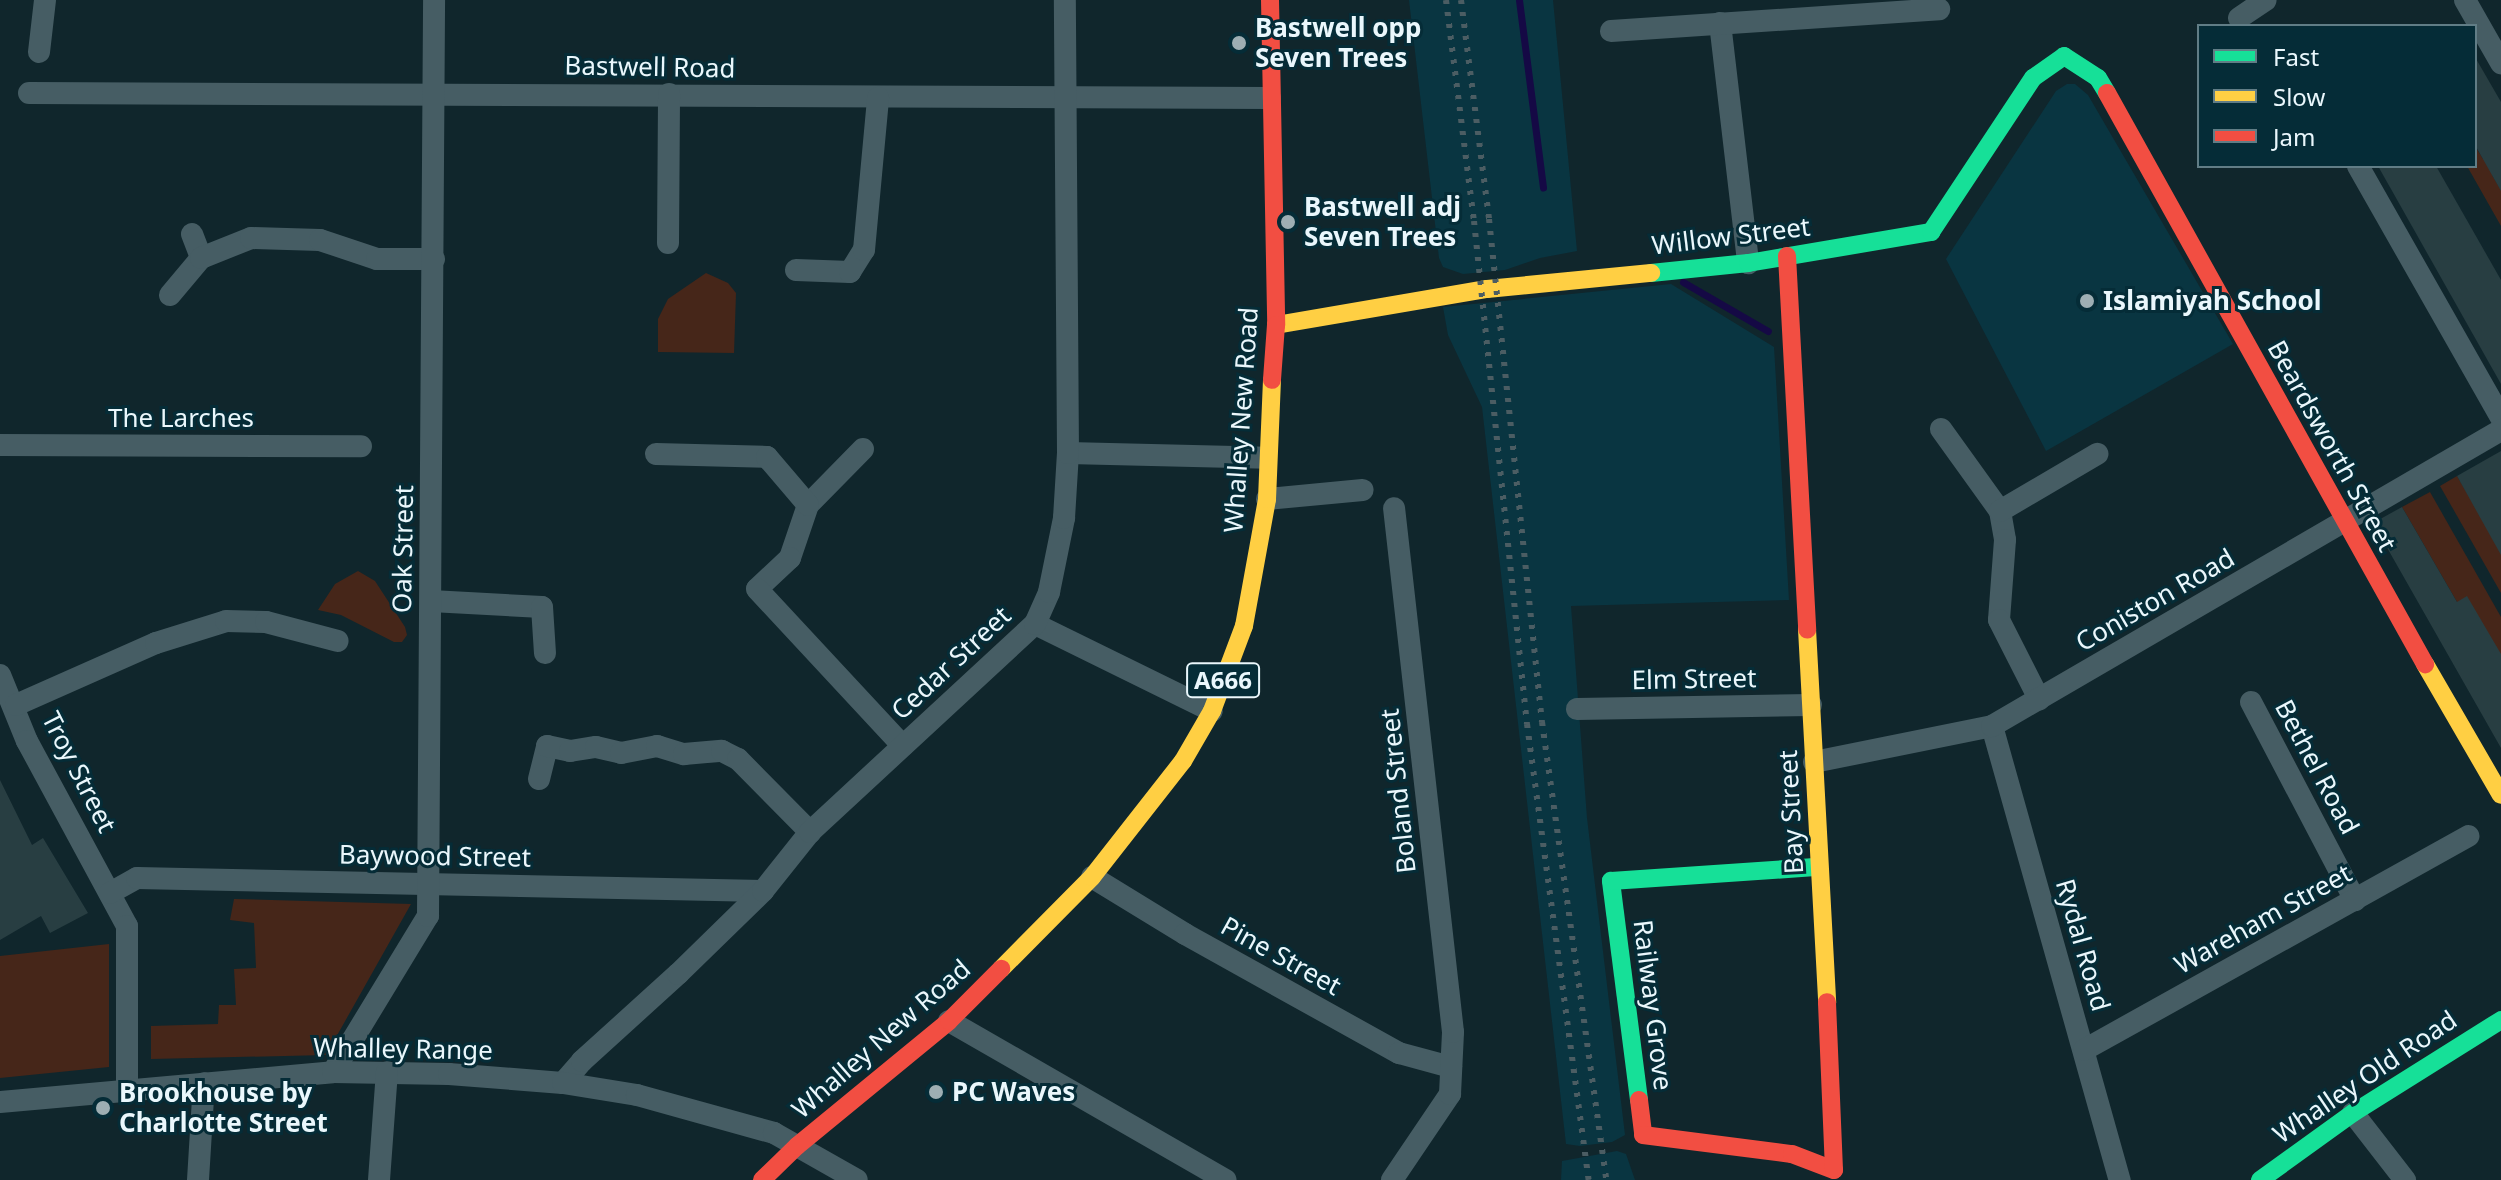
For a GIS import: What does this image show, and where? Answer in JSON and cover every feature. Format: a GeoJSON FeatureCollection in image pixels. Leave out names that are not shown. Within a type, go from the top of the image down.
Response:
{"type":"FeatureCollection","features":[{"type":"Feature","properties":{"kind":"main road","name":"Whalley New Road"},"geometry":{"type":"LineString","coordinates":[[762,1180],[797,1146],[949,1021],[1092,877],[1183,761],[1212,711],[1244,626],[1267,499],[1266,458],[1276,325],[1270,0]]}},
{"type":"Feature","properties":{"kind":"main road","name":"Willow Street"},"geometry":{"type":"LineString","coordinates":[[1276,325],[1487,289],[1748,263],[1931,232],[2033,78],[2064,56],[2098,78]]}},
{"type":"Feature","properties":{"kind":"main road","name":"Beardsworth Street"},"geometry":{"type":"LineString","coordinates":[[2098,78],[2344,524],[2501,795]]}},
{"type":"Feature","properties":{"kind":"main road","name":"Bay Street"},"geometry":{"type":"LineString","coordinates":[[1643,1135],[1792,1154],[1834,1170],[1787,256]]}},
{"type":"Feature","properties":{"kind":"main road","name":"Railway Grove"},"geometry":{"type":"LineString","coordinates":[[1643,1135],[1611,881],[1819,867]]}},
{"type":"Feature","properties":{"kind":"main road","name":"Whalley Old Road"},"geometry":{"type":"LineString","coordinates":[[2260,1180],[2353,1113],[2501,1020]]}},
{"type":"Feature","properties":{"kind":"street"},"geometry":{"type":"LineString","coordinates":[[39,52],[45,0]]}},
{"type":"Feature","properties":{"kind":"street","name":"Oak Street"},"geometry":{"type":"LineString","coordinates":[[333,1072],[428,916],[434,0]]}},
{"type":"Feature","properties":{"kind":"street","name":"Cedar Street"},"geometry":{"type":"LineString","coordinates":[[563,1083],[582,1061],[763,891],[810,832],[1035,624],[1049,592],[1064,518],[1068,453],[1065,0]]}},
{"type":"Feature","properties":{"kind":"street"},"geometry":{"type":"LineString","coordinates":[[2239,18],[2266,0]]}},
{"type":"Feature","properties":{"kind":"street"},"geometry":{"type":"LineString","coordinates":[[2465,0],[2501,63]]}},
{"type":"Feature","properties":{"kind":"street"},"geometry":{"type":"LineString","coordinates":[[1611,31],[1720,23],[1800,9],[1939,9]]}},
{"type":"Feature","properties":{"kind":"street"},"geometry":{"type":"LineString","coordinates":[[1720,23],[1748,263]]}},
{"type":"Feature","properties":{"kind":"street","name":"Bastwell Road"},"geometry":{"type":"LineString","coordinates":[[29,93],[669,94],[1067,100],[1270,98]]}},
{"type":"Feature","properties":{"kind":"street"},"geometry":{"type":"LineString","coordinates":[[668,243],[669,94]]}},
{"type":"Feature","properties":{"kind":"street"},"geometry":{"type":"LineString","coordinates":[[796,270],[850,272],[864,250],[878,98]]}},
{"type":"Feature","properties":{"kind":"street"},"geometry":{"type":"LineString","coordinates":[[2359,168],[2501,418]]}},
{"type":"Feature","properties":{"kind":"street"},"geometry":{"type":"LineString","coordinates":[[192,234],[201,258]]}},
{"type":"Feature","properties":{"kind":"street"},"geometry":{"type":"LineString","coordinates":[[170,295],[201,258],[251,238],[320,240],[377,259],[434,259]]}},
{"type":"Feature","properties":{"kind":"street"},"geometry":{"type":"LineString","coordinates":[[1941,429],[2000,511],[2005,540],[1999,620],[2039,699]]}},
{"type":"Feature","properties":{"kind":"street","name":"Coniston Road"},"geometry":{"type":"LineString","coordinates":[[1814,762],[1992,726],[2501,430]]}},
{"type":"Feature","properties":{"kind":"street","name":"The Larches"},"geometry":{"type":"LineString","coordinates":[[0,445],[361,446]]}},
{"type":"Feature","properties":{"kind":"street"},"geometry":{"type":"LineString","coordinates":[[863,449],[808,505],[790,558],[757,589],[903,746]]}},
{"type":"Feature","properties":{"kind":"street"},"geometry":{"type":"LineString","coordinates":[[1068,453],[1266,458]]}},
{"type":"Feature","properties":{"kind":"street"},"geometry":{"type":"LineString","coordinates":[[656,454],[767,457],[808,505]]}},
{"type":"Feature","properties":{"kind":"street"},"geometry":{"type":"LineString","coordinates":[[2000,511],[2097,454]]}},
{"type":"Feature","properties":{"kind":"street"},"geometry":{"type":"LineString","coordinates":[[1267,499],[1363,490]]}},
{"type":"Feature","properties":{"kind":"street","name":"Boland Street"},"geometry":{"type":"LineString","coordinates":[[1392,1180],[1450,1094],[1453,1032],[1394,508]]}},
{"type":"Feature","properties":{"kind":"street"},"geometry":{"type":"LineString","coordinates":[[431,601],[542,607],[545,653]]}},
{"type":"Feature","properties":{"kind":"street"},"geometry":{"type":"LineString","coordinates":[[16,705],[156,643],[226,621],[266,622],[338,641]]}},
{"type":"Feature","properties":{"kind":"street"},"geometry":{"type":"LineString","coordinates":[[1035,624],[1212,711]]}},
{"type":"Feature","properties":{"kind":"street","name":"Troy Street"},"geometry":{"type":"LineString","coordinates":[[0,675],[16,705],[27,741],[127,926],[127,1092]]}},
{"type":"Feature","properties":{"kind":"street","name":"Bethel Road"},"geometry":{"type":"LineString","coordinates":[[2251,702],[2355,900]]}},
{"type":"Feature","properties":{"kind":"street","name":"Elm Street"},"geometry":{"type":"LineString","coordinates":[[1577,709],[1811,705]]}},
{"type":"Feature","properties":{"kind":"street","name":"Rydal Road"},"geometry":{"type":"LineString","coordinates":[[1992,726],[2120,1180]]}},
{"type":"Feature","properties":{"kind":"street"},"geometry":{"type":"LineString","coordinates":[[539,779],[547,746],[570,751],[596,747],[621,753],[657,746],[684,754],[722,751],[738,759],[810,832]]}},
{"type":"Feature","properties":{"kind":"street","name":"Wareham Street"},"geometry":{"type":"LineString","coordinates":[[2084,1050],[2469,836]]}},
{"type":"Feature","properties":{"kind":"street","name":"Pine Street"},"geometry":{"type":"LineString","coordinates":[[1092,877],[1185,934],[1399,1053],[1451,1067]]}},
{"type":"Feature","properties":{"kind":"street","name":"Baywood Street"},"geometry":{"type":"LineString","coordinates":[[110,893],[137,878],[763,891]]}},
{"type":"Feature","properties":{"kind":"street"},"geometry":{"type":"LineString","coordinates":[[949,1021],[1226,1180]]}},
{"type":"Feature","properties":{"kind":"street","name":"Whalley Range"},"geometry":{"type":"LineString","coordinates":[[0,1102],[333,1072],[387,1072],[563,1083],[637,1095],[774,1133],[857,1180]]}},
{"type":"Feature","properties":{"kind":"street"},"geometry":{"type":"LineString","coordinates":[[379,1180],[387,1072]]}},
{"type":"Feature","properties":{"kind":"street"},"geometry":{"type":"LineString","coordinates":[[198,1180],[204,1083]]}},
{"type":"Feature","properties":{"kind":"street"},"geometry":{"type":"LineString","coordinates":[[2353,1113],[2405,1180]]}},
{"type":"Feature","properties":{"kind":"shaded area"},"geometry":{"type":"Polygon","coordinates":[[[1409,0],[1553,0],[1577,251],[1540,258],[1505,270],[1463,274],[1443,267],[1439,258],[1409,0]]]}},
{"type":"Feature","properties":{"kind":"shaded area","name":"Islamiyah School"},"geometry":{"type":"Polygon","coordinates":[[[2067,84],[2075,84],[2088,95],[2233,344],[2046,451],[1946,259],[2056,91],[2067,84]]]}},
{"type":"Feature","properties":{"kind":"shaded area"},"geometry":{"type":"Polygon","coordinates":[[[2477,149],[2483,159],[2491,156],[2499,171],[2492,175],[2501,190],[2501,226],[2468,168],[2477,168],[2477,149]]]}},
{"type":"Feature","properties":{"kind":"shaded area"},"geometry":{"type":"Polygon","coordinates":[[[706,273],[728,283],[736,293],[734,353],[658,352],[658,319],[668,299],[706,273]]]}},
{"type":"Feature","properties":{"kind":"shaded area"},"geometry":{"type":"Polygon","coordinates":[[[1671,284],[1774,347],[1789,600],[1571,606],[1587,818],[1625,1135],[1612,1142],[1580,1146],[1566,1144],[1482,407],[1448,335],[1443,307],[1671,284]]]}},
{"type":"Feature","properties":{"kind":"shaded area"},"geometry":{"type":"Polygon","coordinates":[[[2457,476],[2501,550],[2501,593],[2440,486],[2457,476]]]}},
{"type":"Feature","properties":{"kind":"shaded area"},"geometry":{"type":"Polygon","coordinates":[[[2430,492],[2501,617],[2501,663],[2457,602],[2402,507],[2430,492]]]}},
{"type":"Feature","properties":{"kind":"shaded area"},"geometry":{"type":"Polygon","coordinates":[[[358,571],[375,581],[405,627],[407,635],[402,642],[394,642],[341,615],[318,610],[335,584],[358,571]]]}},
{"type":"Feature","properties":{"kind":"shaded area"},"geometry":{"type":"Polygon","coordinates":[[[234,899],[411,904],[326,1055],[151,1059],[151,1026],[218,1024],[219,1005],[236,1005],[234,969],[256,968],[254,923],[230,920],[234,899]]]}},
{"type":"Feature","properties":{"kind":"shaded area"},"geometry":{"type":"Polygon","coordinates":[[[109,944],[109,1067],[0,1078],[0,956],[109,944]]]}},
{"type":"Feature","properties":{"kind":"shaded area"},"geometry":{"type":"Polygon","coordinates":[[[1617,1151],[1626,1154],[1635,1180],[1561,1180],[1562,1161],[1617,1151]]]}},
{"type":"Feature","properties":{"kind":"building"},"geometry":{"type":"Polygon","coordinates":[[[2477,60],[2501,102],[2501,191],[2477,149],[2477,60]]]}},
{"type":"Feature","properties":{"kind":"building"},"geometry":{"type":"Polygon","coordinates":[[[2379,168],[2437,168],[2501,280],[2501,384],[2379,168]]]}},
{"type":"Feature","properties":{"kind":"building"},"geometry":{"type":"Polygon","coordinates":[[[2501,451],[2501,555],[2457,476],[2501,451]]]}},
{"type":"Feature","properties":{"kind":"building"},"geometry":{"type":"Polygon","coordinates":[[[2402,507],[2457,602],[2467,596],[2501,654],[2501,748],[2373,523],[2402,507]]]}},
{"type":"Feature","properties":{"kind":"building"},"geometry":{"type":"Polygon","coordinates":[[[0,780],[32,845],[43,838],[88,913],[50,933],[41,916],[0,940],[0,780]]]}},
{"type":"Feature","properties":{"kind":"waterway"},"geometry":{"type":"LineString","coordinates":[[1519,0],[1543,187]]}},
{"type":"Feature","properties":{"kind":"waterway"},"geometry":{"type":"LineString","coordinates":[[1683,282],[1768,331]]}},
{"type":"Feature","properties":{"kind":"railway"},"geometry":{"type":"LineString","coordinates":[[1446,0],[1474,221],[1527,724],[1589,1180]]}},
{"type":"Feature","properties":{"kind":"railway"},"geometry":{"type":"LineString","coordinates":[[1461,0],[1489,219],[1542,722],[1606,1180]]}},
{"type":"Feature","properties":{"kind":"traffic: fast"},"geometry":{"type":"LineString","coordinates":[[1651,273],[1748,263],[1931,232],[2033,78],[2064,56],[2098,78],[2107,93]]}},
{"type":"Feature","properties":{"kind":"traffic: fast"},"geometry":{"type":"LineString","coordinates":[[1639,1100],[1611,881],[1819,867]]}},
{"type":"Feature","properties":{"kind":"traffic: fast"},"geometry":{"type":"LineString","coordinates":[[2260,1180],[2353,1113],[2501,1020]]}},
{"type":"Feature","properties":{"kind":"traffic: slow"},"geometry":{"type":"LineString","coordinates":[[1276,325],[1487,289],[1651,273]]}},
{"type":"Feature","properties":{"kind":"traffic: slow"},"geometry":{"type":"LineString","coordinates":[[1001,969],[1092,877],[1183,761],[1212,711],[1244,626],[1267,499],[1272,380]]}},
{"type":"Feature","properties":{"kind":"traffic: slow"},"geometry":{"type":"LineString","coordinates":[[1807,629],[1827,1002]]}},
{"type":"Feature","properties":{"kind":"traffic: slow"},"geometry":{"type":"LineString","coordinates":[[2425,664],[2501,795]]}},
{"type":"Feature","properties":{"kind":"traffic: jam"},"geometry":{"type":"LineString","coordinates":[[1270,0],[1276,325],[1272,380]]}},
{"type":"Feature","properties":{"kind":"traffic: jam"},"geometry":{"type":"LineString","coordinates":[[2107,93],[2425,664]]}},
{"type":"Feature","properties":{"kind":"traffic: jam"},"geometry":{"type":"LineString","coordinates":[[1787,256],[1807,629]]}},
{"type":"Feature","properties":{"kind":"traffic: jam"},"geometry":{"type":"LineString","coordinates":[[762,1180],[797,1146],[949,1021],[1001,969]]}},
{"type":"Feature","properties":{"kind":"traffic: jam"},"geometry":{"type":"LineString","coordinates":[[1639,1100],[1643,1135],[1792,1154],[1834,1170],[1827,1002]]}},
{"type":"Feature","properties":{"kind":"place","name":"Bastwell opp Seven Trees"},"geometry":{"type":"Point","coordinates":[1239,43]}},
{"type":"Feature","properties":{"kind":"place","name":"Bastwell adj Seven Trees"},"geometry":{"type":"Point","coordinates":[1288,222]}},
{"type":"Feature","properties":{"kind":"place","name":"Islamiyah School"},"geometry":{"type":"Point","coordinates":[2087,301]}},
{"type":"Feature","properties":{"kind":"place","name":"PC Waves"},"geometry":{"type":"Point","coordinates":[936,1092]}},
{"type":"Feature","properties":{"kind":"place","name":"Brookhouse by Charlotte Street"},"geometry":{"type":"Point","coordinates":[103,1108]}}]}
